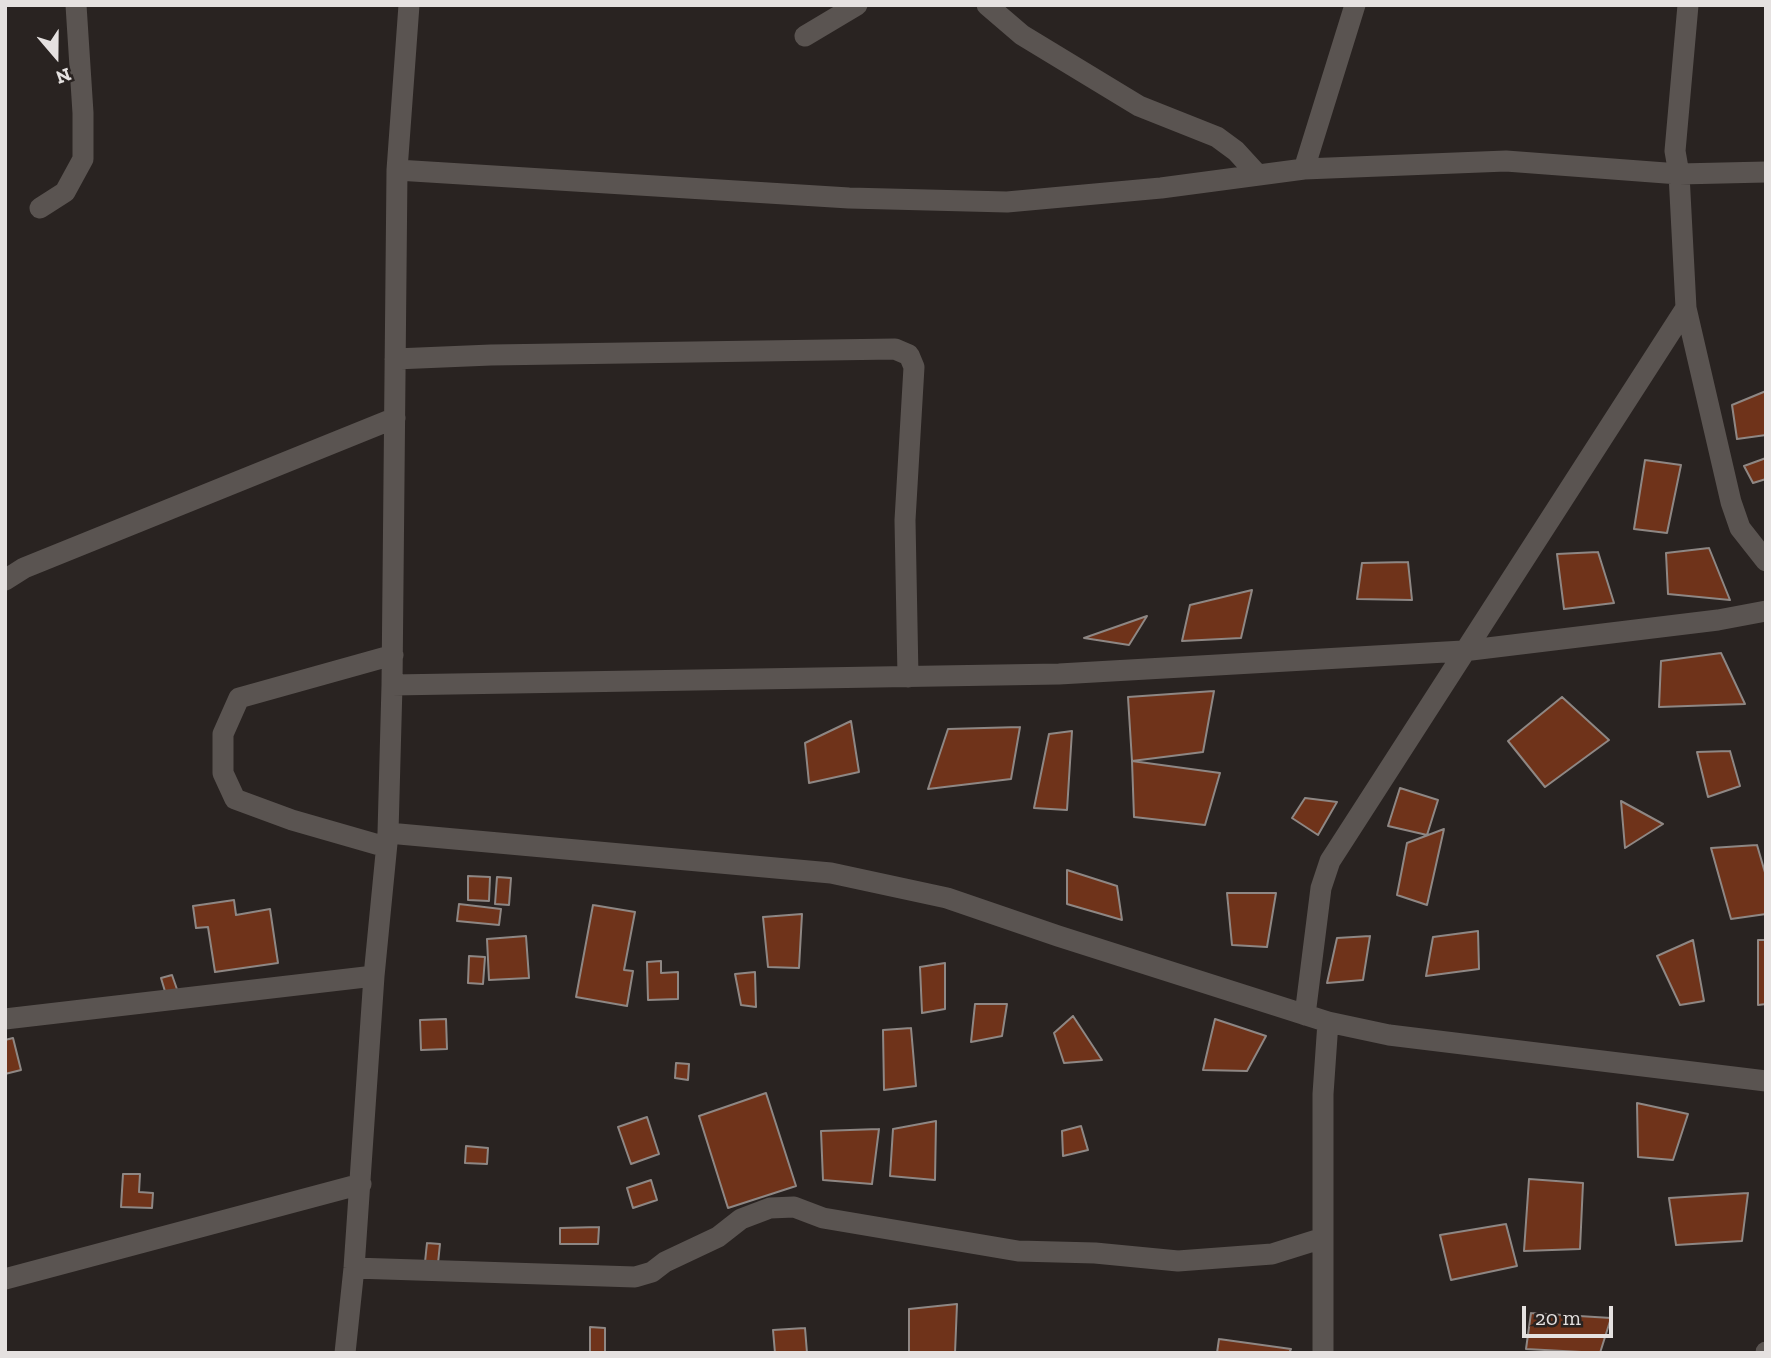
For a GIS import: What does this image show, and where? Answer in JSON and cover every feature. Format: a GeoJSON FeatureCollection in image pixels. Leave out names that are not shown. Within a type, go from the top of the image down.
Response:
{"type":"FeatureCollection","features":[{"type":"Feature","properties":{"kind":"street"},"geometry":{"type":"LineString","coordinates":[[40,208],[65,192],[83,159],[76,5]]}},
{"type":"Feature","properties":{"kind":"street"},"geometry":{"type":"LineString","coordinates":[[345,1353],[387,840],[393,655],[397,170],[410,5]]}},
{"type":"Feature","properties":{"kind":"street"},"geometry":{"type":"LineString","coordinates":[[805,36],[857,5]]}},
{"type":"Feature","properties":{"kind":"street"},"geometry":{"type":"LineString","coordinates":[[987,5],[1022,35],[1139,106],[1217,138],[1236,151],[1258,175]]}},
{"type":"Feature","properties":{"kind":"street"},"geometry":{"type":"LineString","coordinates":[[1304,169],[1355,5]]}},
{"type":"Feature","properties":{"kind":"street"},"geometry":{"type":"LineString","coordinates":[[1688,5],[1675,151],[1679,174],[1686,308],[1731,502],[1740,528],[1766,561]]}},
{"type":"Feature","properties":{"kind":"street"},"geometry":{"type":"LineString","coordinates":[[397,170],[835,197],[1007,202],[1161,188],[1304,169],[1506,160],[1679,174],[1766,172]]}},
{"type":"Feature","properties":{"kind":"street"},"geometry":{"type":"LineString","coordinates":[[1305,1014],[1321,888],[1330,861],[1686,308]]}},
{"type":"Feature","properties":{"kind":"street"},"geometry":{"type":"LineString","coordinates":[[395,359],[895,349],[909,355],[914,367],[905,520],[908,677]]}},
{"type":"Feature","properties":{"kind":"street"},"geometry":{"type":"LineString","coordinates":[[5,580],[24,568],[395,418]]}},
{"type":"Feature","properties":{"kind":"street"},"geometry":{"type":"LineString","coordinates":[[392,685],[1059,674],[1463,651],[1718,620],[1766,611]]}},
{"type":"Feature","properties":{"kind":"street"},"geometry":{"type":"LineString","coordinates":[[393,655],[239,698],[223,734],[223,773],[235,799],[292,820],[387,840],[831,873],[947,898],[1328,1022],[1389,1035],[1766,1082]]}},
{"type":"Feature","properties":{"kind":"street"},"geometry":{"type":"LineString","coordinates":[[5,1019],[374,976]]}},
{"type":"Feature","properties":{"kind":"street"},"geometry":{"type":"LineString","coordinates":[[1323,1353],[1323,1094],[1328,1022]]}},
{"type":"Feature","properties":{"kind":"street"},"geometry":{"type":"LineString","coordinates":[[5,1279],[360,1184]]}},
{"type":"Feature","properties":{"kind":"street"},"geometry":{"type":"LineString","coordinates":[[354,1268],[635,1277],[652,1272],[665,1262],[718,1237],[741,1219],[770,1208],[794,1207],[823,1218],[1018,1251],[1096,1253],[1178,1261],[1272,1254],[1323,1238]]}},
{"type":"Feature","properties":{"kind":"building"},"geometry":{"type":"Polygon","coordinates":[[[1766,391],[1766,435],[1737,439],[1732,405],[1766,391]]]}},
{"type":"Feature","properties":{"kind":"building"},"geometry":{"type":"Polygon","coordinates":[[[1766,458],[1766,479],[1753,483],[1744,466],[1766,458]]]}},
{"type":"Feature","properties":{"kind":"building"},"geometry":{"type":"Polygon","coordinates":[[[1645,460],[1681,465],[1667,533],[1634,529],[1645,460]]]}},
{"type":"Feature","properties":{"kind":"building"},"geometry":{"type":"Polygon","coordinates":[[[1709,548],[1730,600],[1668,594],[1666,553],[1709,548]]]}},
{"type":"Feature","properties":{"kind":"building"},"geometry":{"type":"Polygon","coordinates":[[[1598,552],[1614,603],[1564,609],[1557,554],[1598,552]]]}},
{"type":"Feature","properties":{"kind":"building"},"geometry":{"type":"Polygon","coordinates":[[[1408,562],[1412,600],[1357,599],[1362,563],[1408,562]]]}},
{"type":"Feature","properties":{"kind":"building"},"geometry":{"type":"Polygon","coordinates":[[[1252,590],[1241,638],[1182,641],[1190,605],[1252,590]]]}},
{"type":"Feature","properties":{"kind":"building"},"geometry":{"type":"Polygon","coordinates":[[[1147,616],[1129,645],[1084,638],[1147,616]]]}},
{"type":"Feature","properties":{"kind":"building"},"geometry":{"type":"Polygon","coordinates":[[[1721,653],[1745,704],[1659,707],[1661,661],[1721,653]]]}},
{"type":"Feature","properties":{"kind":"building"},"geometry":{"type":"Polygon","coordinates":[[[1214,691],[1203,752],[1132,761],[1128,697],[1214,691]]]}},
{"type":"Feature","properties":{"kind":"building"},"geometry":{"type":"Polygon","coordinates":[[[1562,697],[1609,740],[1545,787],[1508,741],[1562,697]]]}},
{"type":"Feature","properties":{"kind":"building"},"geometry":{"type":"Polygon","coordinates":[[[851,721],[859,772],[809,783],[805,743],[851,721]]]}},
{"type":"Feature","properties":{"kind":"building"},"geometry":{"type":"Polygon","coordinates":[[[1020,727],[1011,779],[928,789],[948,729],[1020,727]]]}},
{"type":"Feature","properties":{"kind":"building"},"geometry":{"type":"Polygon","coordinates":[[[1072,731],[1067,810],[1034,808],[1049,734],[1072,731]]]}},
{"type":"Feature","properties":{"kind":"building"},"geometry":{"type":"Polygon","coordinates":[[[1730,751],[1740,786],[1708,797],[1697,752],[1730,751]]]}},
{"type":"Feature","properties":{"kind":"building"},"geometry":{"type":"Polygon","coordinates":[[[1132,761],[1220,773],[1205,825],[1134,817],[1132,761]]]}},
{"type":"Feature","properties":{"kind":"building"},"geometry":{"type":"Polygon","coordinates":[[[1400,788],[1438,800],[1427,835],[1388,826],[1400,788]]]}},
{"type":"Feature","properties":{"kind":"building"},"geometry":{"type":"Polygon","coordinates":[[[1305,798],[1337,802],[1318,835],[1292,818],[1305,798]]]}},
{"type":"Feature","properties":{"kind":"building"},"geometry":{"type":"Polygon","coordinates":[[[1621,801],[1663,824],[1625,848],[1621,801]]]}},
{"type":"Feature","properties":{"kind":"building"},"geometry":{"type":"Polygon","coordinates":[[[1444,829],[1427,905],[1397,895],[1407,843],[1444,829]]]}},
{"type":"Feature","properties":{"kind":"building"},"geometry":{"type":"Polygon","coordinates":[[[1757,845],[1766,876],[1766,914],[1731,919],[1711,848],[1757,845]]]}},
{"type":"Feature","properties":{"kind":"building"},"geometry":{"type":"Polygon","coordinates":[[[1067,870],[1117,886],[1122,920],[1067,904],[1067,870]]]}},
{"type":"Feature","properties":{"kind":"building"},"geometry":{"type":"Polygon","coordinates":[[[468,876],[490,877],[489,901],[468,900],[468,876]]]}},
{"type":"Feature","properties":{"kind":"building"},"geometry":{"type":"Polygon","coordinates":[[[497,877],[511,878],[509,905],[495,904],[497,877]]]}},
{"type":"Feature","properties":{"kind":"building"},"geometry":{"type":"Polygon","coordinates":[[[1227,893],[1276,893],[1267,947],[1232,945],[1227,893]]]}},
{"type":"Feature","properties":{"kind":"building"},"geometry":{"type":"Polygon","coordinates":[[[234,900],[236,915],[270,909],[278,963],[215,972],[208,927],[196,928],[193,906],[234,900]]]}},
{"type":"Feature","properties":{"kind":"building"},"geometry":{"type":"Polygon","coordinates":[[[459,904],[501,909],[499,925],[457,921],[459,904]]]}},
{"type":"Feature","properties":{"kind":"building"},"geometry":{"type":"Polygon","coordinates":[[[593,905],[635,912],[624,970],[633,971],[627,1006],[576,997],[593,905]]]}},
{"type":"Feature","properties":{"kind":"building"},"geometry":{"type":"Polygon","coordinates":[[[802,914],[799,968],[768,967],[763,917],[802,914]]]}},
{"type":"Feature","properties":{"kind":"building"},"geometry":{"type":"Polygon","coordinates":[[[1478,931],[1479,969],[1426,976],[1433,937],[1478,931]]]}},
{"type":"Feature","properties":{"kind":"building"},"geometry":{"type":"Polygon","coordinates":[[[526,936],[529,978],[489,980],[487,939],[526,936]]]}},
{"type":"Feature","properties":{"kind":"building"},"geometry":{"type":"Polygon","coordinates":[[[1370,936],[1363,980],[1327,983],[1337,938],[1370,936]]]}},
{"type":"Feature","properties":{"kind":"building"},"geometry":{"type":"Polygon","coordinates":[[[1693,940],[1704,1001],[1680,1005],[1657,956],[1693,940]]]}},
{"type":"Feature","properties":{"kind":"building"},"geometry":{"type":"Polygon","coordinates":[[[1758,940],[1766,940],[1766,1004],[1758,1005],[1758,940]]]}},
{"type":"Feature","properties":{"kind":"building"},"geometry":{"type":"Polygon","coordinates":[[[469,956],[485,957],[483,984],[468,983],[469,956]]]}},
{"type":"Feature","properties":{"kind":"building"},"geometry":{"type":"Polygon","coordinates":[[[661,961],[661,973],[678,972],[678,999],[648,1000],[647,962],[661,961]]]}},
{"type":"Feature","properties":{"kind":"building"},"geometry":{"type":"Polygon","coordinates":[[[945,963],[945,1009],[922,1013],[920,967],[945,963]]]}},
{"type":"Feature","properties":{"kind":"building"},"geometry":{"type":"Polygon","coordinates":[[[755,972],[756,1007],[741,1005],[735,974],[755,972]]]}},
{"type":"Feature","properties":{"kind":"building"},"geometry":{"type":"Polygon","coordinates":[[[172,975],[179,995],[167,998],[161,978],[172,975]]]}},
{"type":"Feature","properties":{"kind":"building"},"geometry":{"type":"Polygon","coordinates":[[[975,1004],[1007,1004],[1002,1036],[971,1042],[975,1004]]]}},
{"type":"Feature","properties":{"kind":"building"},"geometry":{"type":"Polygon","coordinates":[[[1073,1016],[1102,1060],[1064,1063],[1054,1033],[1073,1016]]]}},
{"type":"Feature","properties":{"kind":"building"},"geometry":{"type":"Polygon","coordinates":[[[446,1019],[447,1049],[421,1050],[420,1020],[446,1019]]]}},
{"type":"Feature","properties":{"kind":"building"},"geometry":{"type":"Polygon","coordinates":[[[1215,1019],[1266,1036],[1247,1071],[1203,1070],[1215,1019]]]}},
{"type":"Feature","properties":{"kind":"building"},"geometry":{"type":"Polygon","coordinates":[[[911,1028],[916,1086],[884,1090],[883,1030],[911,1028]]]}},
{"type":"Feature","properties":{"kind":"building"},"geometry":{"type":"Polygon","coordinates":[[[13,1038],[21,1070],[5,1074],[5,1040],[13,1038]]]}},
{"type":"Feature","properties":{"kind":"building"},"geometry":{"type":"Polygon","coordinates":[[[676,1063],[689,1064],[688,1080],[675,1078],[676,1063]]]}},
{"type":"Feature","properties":{"kind":"building"},"geometry":{"type":"Polygon","coordinates":[[[766,1093],[796,1186],[728,1208],[699,1116],[766,1093]]]}},
{"type":"Feature","properties":{"kind":"building"},"geometry":{"type":"Polygon","coordinates":[[[1637,1103],[1688,1114],[1673,1160],[1638,1157],[1637,1103]]]}},
{"type":"Feature","properties":{"kind":"building"},"geometry":{"type":"Polygon","coordinates":[[[647,1117],[659,1154],[631,1164],[618,1127],[647,1117]]]}},
{"type":"Feature","properties":{"kind":"building"},"geometry":{"type":"Polygon","coordinates":[[[936,1121],[935,1180],[890,1176],[893,1129],[936,1121]]]}},
{"type":"Feature","properties":{"kind":"building"},"geometry":{"type":"Polygon","coordinates":[[[1081,1126],[1088,1150],[1063,1156],[1062,1131],[1081,1126]]]}},
{"type":"Feature","properties":{"kind":"building"},"geometry":{"type":"Polygon","coordinates":[[[879,1129],[872,1184],[823,1180],[821,1131],[879,1129]]]}},
{"type":"Feature","properties":{"kind":"building"},"geometry":{"type":"Polygon","coordinates":[[[466,1146],[488,1148],[487,1164],[465,1163],[466,1146]]]}},
{"type":"Feature","properties":{"kind":"building"},"geometry":{"type":"Polygon","coordinates":[[[123,1174],[140,1174],[139,1192],[153,1193],[152,1208],[121,1207],[123,1174]]]}},
{"type":"Feature","properties":{"kind":"building"},"geometry":{"type":"Polygon","coordinates":[[[1529,1179],[1583,1183],[1580,1249],[1524,1251],[1529,1179]]]}},
{"type":"Feature","properties":{"kind":"building"},"geometry":{"type":"Polygon","coordinates":[[[651,1180],[657,1200],[633,1208],[627,1188],[651,1180]]]}},
{"type":"Feature","properties":{"kind":"building"},"geometry":{"type":"Polygon","coordinates":[[[1748,1193],[1742,1241],[1676,1245],[1669,1198],[1748,1193]]]}},
{"type":"Feature","properties":{"kind":"building"},"geometry":{"type":"Polygon","coordinates":[[[1506,1224],[1517,1266],[1451,1280],[1440,1235],[1506,1224]]]}},
{"type":"Feature","properties":{"kind":"building"},"geometry":{"type":"Polygon","coordinates":[[[599,1227],[598,1244],[560,1244],[560,1228],[599,1227]]]}},
{"type":"Feature","properties":{"kind":"building"},"geometry":{"type":"Polygon","coordinates":[[[427,1243],[440,1244],[438,1263],[425,1262],[427,1243]]]}},
{"type":"Feature","properties":{"kind":"building"},"geometry":{"type":"Polygon","coordinates":[[[957,1304],[955,1353],[909,1353],[909,1309],[957,1304]]]}},
{"type":"Feature","properties":{"kind":"building"},"geometry":{"type":"Polygon","coordinates":[[[1531,1313],[1611,1318],[1600,1353],[1526,1349],[1531,1313]]]}},
{"type":"Feature","properties":{"kind":"building"},"geometry":{"type":"Polygon","coordinates":[[[590,1327],[605,1328],[605,1353],[590,1353],[590,1327]]]}},
{"type":"Feature","properties":{"kind":"building"},"geometry":{"type":"Polygon","coordinates":[[[805,1328],[807,1353],[775,1353],[773,1330],[805,1328]]]}},
{"type":"Feature","properties":{"kind":"building"},"geometry":{"type":"Polygon","coordinates":[[[1219,1339],[1291,1349],[1289,1353],[1217,1353],[1219,1339]]]}}]}
